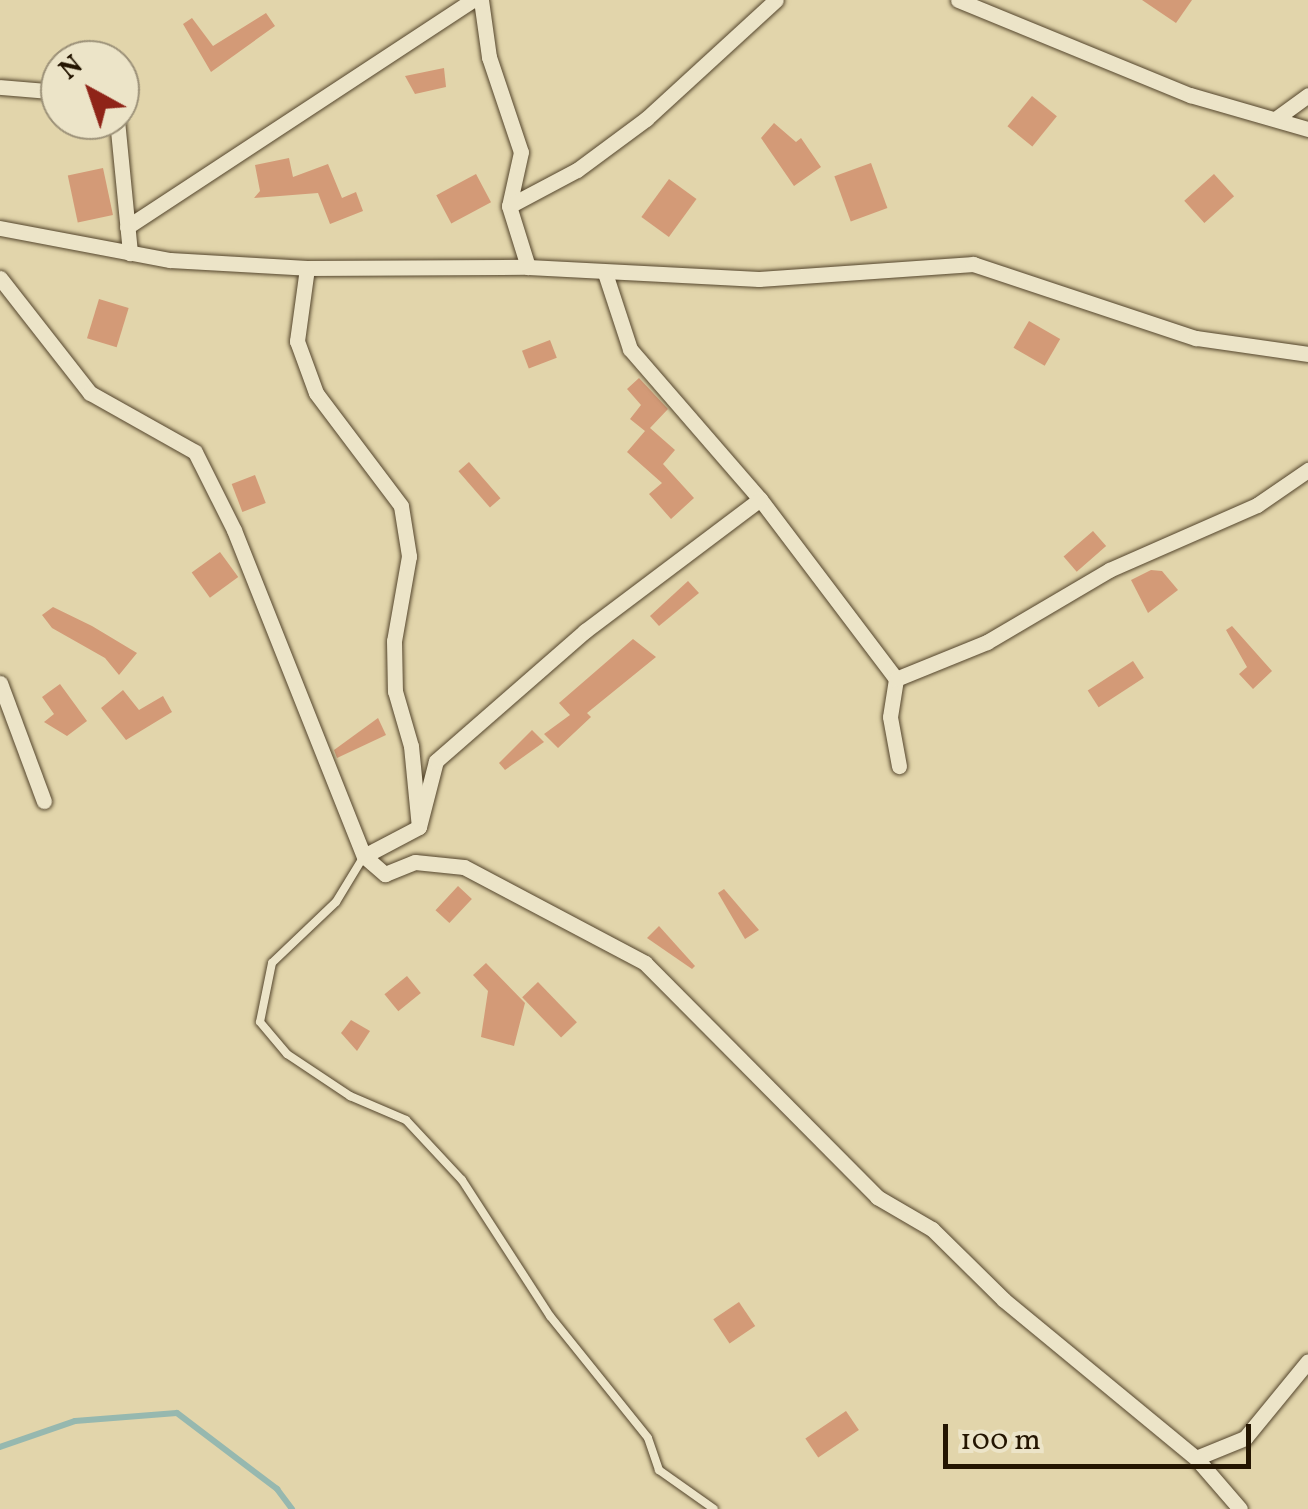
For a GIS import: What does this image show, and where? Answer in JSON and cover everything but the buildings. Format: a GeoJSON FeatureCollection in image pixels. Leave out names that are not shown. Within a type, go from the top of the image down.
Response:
{"type":"FeatureCollection","features":[{"type":"Feature","properties":{"kind":"street"},"geometry":{"type":"LineString","coordinates":[[127,227],[473,0]]}},
{"type":"Feature","properties":{"kind":"street"},"geometry":{"type":"LineString","coordinates":[[481,0],[489,58],[520,152],[509,206],[528,268]]}},
{"type":"Feature","properties":{"kind":"street"},"geometry":{"type":"LineString","coordinates":[[509,206],[577,170],[646,118],[776,0]]}},
{"type":"Feature","properties":{"kind":"street"},"geometry":{"type":"LineString","coordinates":[[958,0],[1190,95],[1308,128]]}},
{"type":"Feature","properties":{"kind":"street"},"geometry":{"type":"LineString","coordinates":[[0,87],[40,90]]}},
{"type":"Feature","properties":{"kind":"street"},"geometry":{"type":"LineString","coordinates":[[1278,117],[1308,94]]}},
{"type":"Feature","properties":{"kind":"street"},"geometry":{"type":"LineString","coordinates":[[119,140],[130,252]]}},
{"type":"Feature","properties":{"kind":"street"},"geometry":{"type":"LineString","coordinates":[[0,228],[130,252],[306,268],[528,268],[759,279],[973,264],[1196,338],[1308,354]]}},
{"type":"Feature","properties":{"kind":"street"},"geometry":{"type":"LineString","coordinates":[[306,268],[297,341],[316,393],[402,506],[409,556],[394,641],[395,691],[411,746],[419,826]]}},
{"type":"Feature","properties":{"kind":"street"},"geometry":{"type":"LineString","coordinates":[[605,273],[630,349],[760,499],[896,679],[890,717],[899,766]]}},
{"type":"Feature","properties":{"kind":"street"},"geometry":{"type":"LineString","coordinates":[[0,278],[90,394],[195,452],[234,530],[364,856],[385,874],[414,862],[464,867],[645,964],[877,1197],[932,1229],[1004,1300],[1196,1458],[1240,1509]]}},
{"type":"Feature","properties":{"kind":"street"},"geometry":{"type":"LineString","coordinates":[[896,679],[987,642],[1109,570],[1257,505],[1308,470]]}},
{"type":"Feature","properties":{"kind":"street"},"geometry":{"type":"LineString","coordinates":[[364,856],[419,826],[436,760],[585,631],[760,499]]}},
{"type":"Feature","properties":{"kind":"street"},"geometry":{"type":"LineString","coordinates":[[0,683],[44,801]]}},
{"type":"Feature","properties":{"kind":"street"},"geometry":{"type":"LineString","coordinates":[[1196,1458],[1245,1438],[1308,1361]]}},
{"type":"Feature","properties":{"kind":"lane"},"geometry":{"type":"LineString","coordinates":[[364,856],[336,902],[272,964],[260,1022],[287,1054],[417,1132],[462,1180],[550,1316],[648,1438],[658,1470],[714,1509]]}},
{"type":"Feature","properties":{"kind":"waterway"},"geometry":{"type":"LineString","coordinates":[[0,1447],[75,1421],[177,1413],[277,1489],[292,1509]]}}]}
